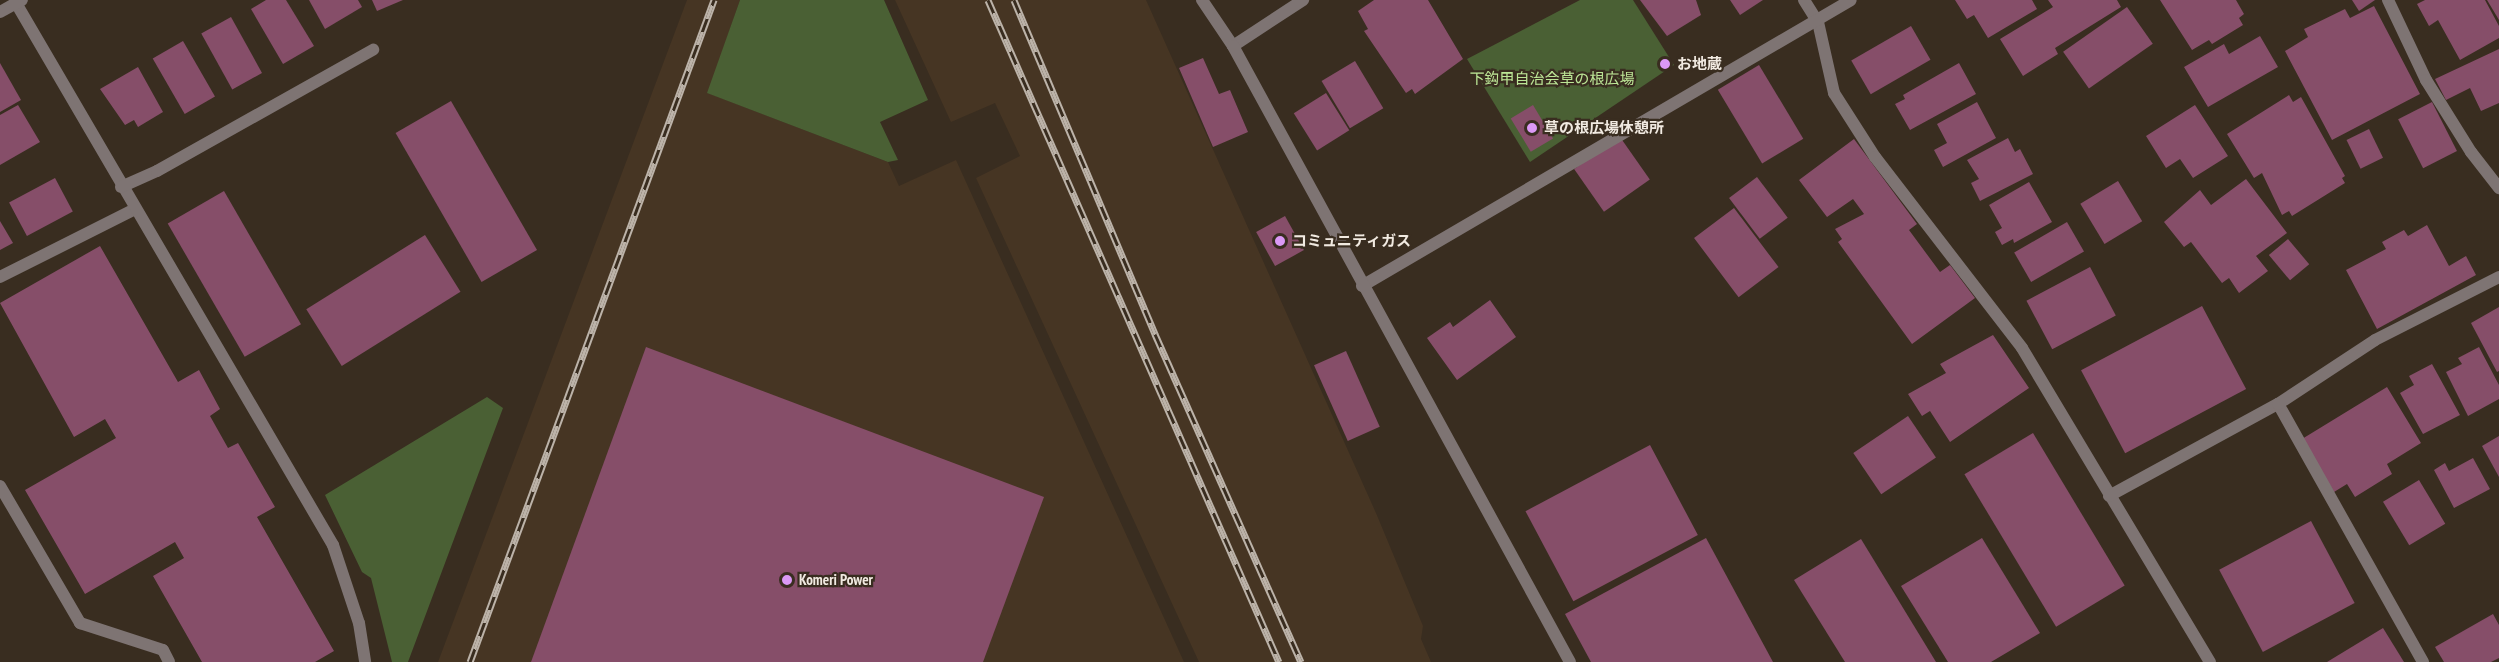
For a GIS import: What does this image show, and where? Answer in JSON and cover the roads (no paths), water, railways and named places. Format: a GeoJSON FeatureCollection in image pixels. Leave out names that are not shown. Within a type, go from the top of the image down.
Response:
{"type":"FeatureCollection","features":[{"type":"Feature","properties":{"kind":"street"},"geometry":{"type":"LineString","coordinates":[[1202,0],[1233,46],[1362,286],[1570,662]]}},
{"type":"Feature","properties":{"kind":"street"},"geometry":{"type":"LineString","coordinates":[[1233,46],[1303,0]]}},
{"type":"Feature","properties":{"kind":"street"},"geometry":{"type":"LineString","coordinates":[[1804,0],[1818,22],[1834,93],[1875,157],[2022,348],[2210,662]]}},
{"type":"Feature","properties":{"kind":"street"},"geometry":{"type":"LineString","coordinates":[[1362,286],[1818,22],[1851,0]]}},
{"type":"Feature","properties":{"kind":"street"},"geometry":{"type":"LineString","coordinates":[[2388,0],[2426,80],[2471,152],[2499,188]]}},
{"type":"Feature","properties":{"kind":"street"},"geometry":{"type":"LineString","coordinates":[[0,12],[19,2],[122,187],[333,545],[359,623],[365,662]]}},
{"type":"Feature","properties":{"kind":"street"},"geometry":{"type":"LineString","coordinates":[[122,187],[158,171],[373,50]]}},
{"type":"Feature","properties":{"kind":"street"},"geometry":{"type":"LineString","coordinates":[[0,277],[135,209]]}},
{"type":"Feature","properties":{"kind":"street"},"geometry":{"type":"LineString","coordinates":[[2109,496],[2278,404],[2375,340],[2499,277]]}},
{"type":"Feature","properties":{"kind":"street"},"geometry":{"type":"LineString","coordinates":[[2278,404],[2423,662]]}},
{"type":"Feature","properties":{"kind":"street"},"geometry":{"type":"LineString","coordinates":[[0,486],[80,623],[163,650],[169,662]]}},
{"type":"Feature","properties":{"kind":"railway"},"geometry":{"type":"LineString","coordinates":[[470,662],[714,0]]}},
{"type":"Feature","properties":{"kind":"railway"},"geometry":{"type":"LineString","coordinates":[[988,0],[1279,662]]}},
{"type":"Feature","properties":{"kind":"railway"},"geometry":{"type":"LineString","coordinates":[[1014,0],[1155,334],[1301,662]]}},
{"type":"Feature","properties":{"kind":"place","name":"お地蔵"},"geometry":{"type":"Point","coordinates":[1665,64]}},
{"type":"Feature","properties":{"kind":"place","name":"草の根広場休憩所"},"geometry":{"type":"Point","coordinates":[1532,128]}},
{"type":"Feature","properties":{"kind":"place","name":"コミュニティガス"},"geometry":{"type":"Point","coordinates":[1280,241]}},
{"type":"Feature","properties":{"kind":"place","name":"Komeri Power"},"geometry":{"type":"Point","coordinates":[787,580]}},
{"type":"Feature","properties":{"kind":"park label","name":"下鈎甲自治会草の根広場"},"geometry":{"type":"Point","coordinates":[1552,79]}}]}
